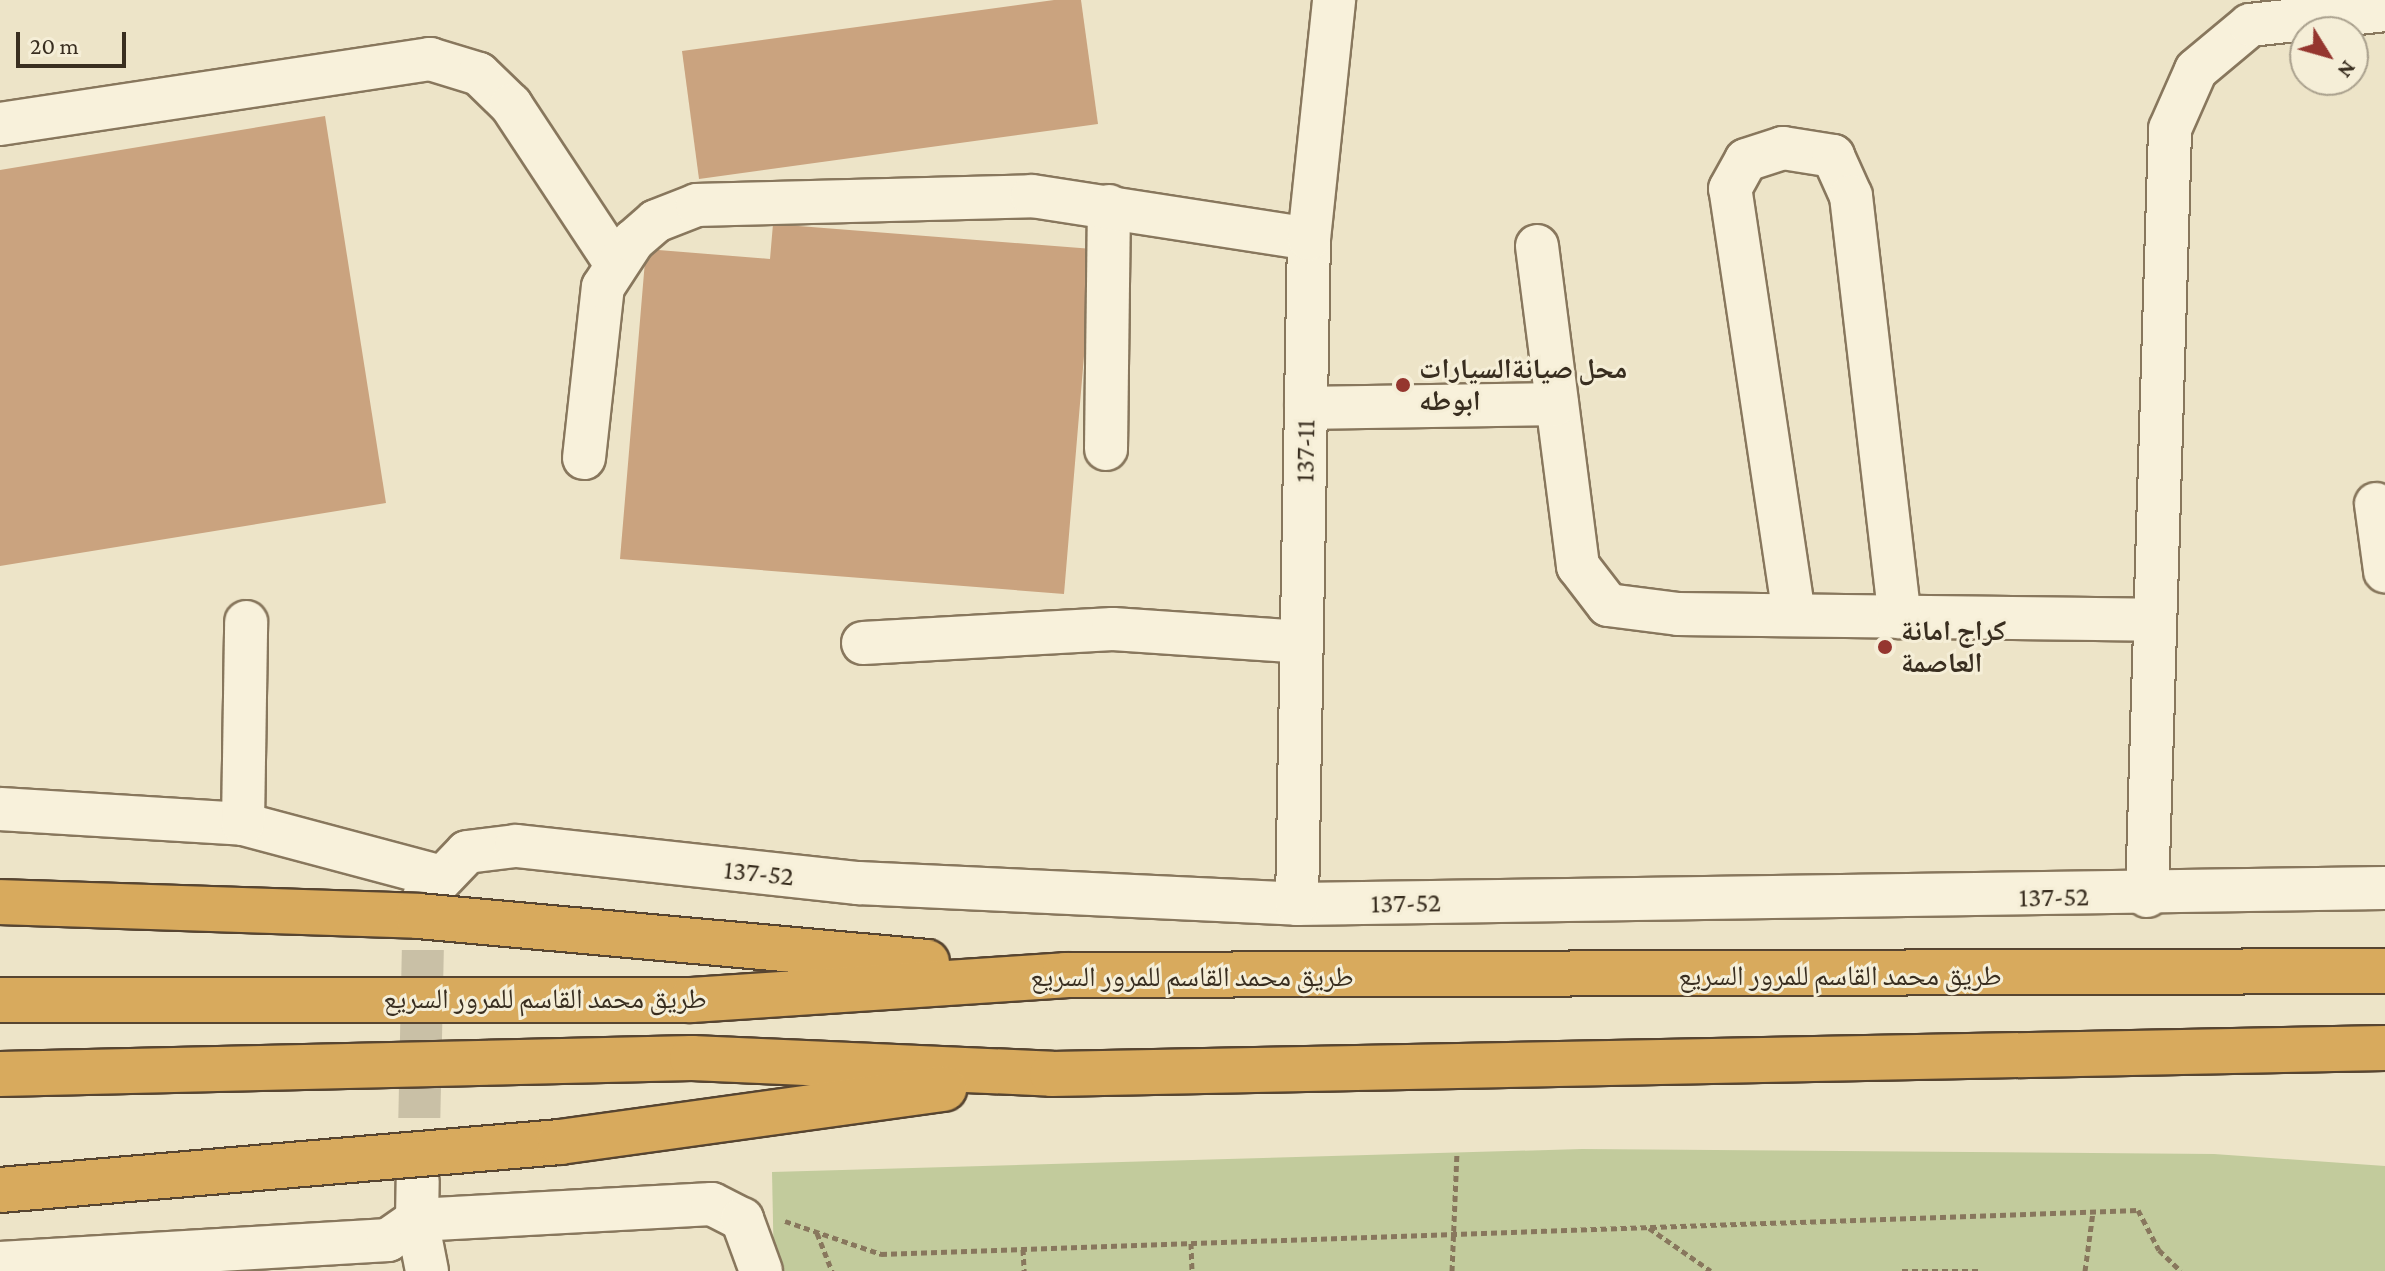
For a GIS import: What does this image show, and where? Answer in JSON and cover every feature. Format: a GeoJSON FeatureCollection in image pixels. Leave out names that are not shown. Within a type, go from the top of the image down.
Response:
{"type":"FeatureCollection","features":[{"type":"Feature","properties":{"kind":"highway"},"geometry":{"type":"LineString","coordinates":[[0,902],[418,916],[1065,975]]}},
{"type":"Feature","properties":{"kind":"highway","name":"طريق محمد القاسم للمرور السريع"},"geometry":{"type":"LineString","coordinates":[[0,1000],[691,1000],[1065,975],[2385,971]]}},
{"type":"Feature","properties":{"kind":"highway"},"geometry":{"type":"LineString","coordinates":[[0,1074],[692,1058],[1052,1074],[2385,1048]]}},
{"type":"Feature","properties":{"kind":"highway"},"geometry":{"type":"LineString","coordinates":[[0,1190],[560,1142],[1052,1074]]}},
{"type":"Feature","properties":{"kind":"street","name":"137-11"},"geometry":{"type":"LineString","coordinates":[[1297,904],[1309,239],[1334,0]]}},
{"type":"Feature","properties":{"kind":"street"},"geometry":{"type":"LineString","coordinates":[[2147,896],[2170,129],[2196,70],[2250,25],[2385,10]]}},
{"type":"Feature","properties":{"kind":"street"},"geometry":{"type":"LineString","coordinates":[[0,124],[430,59],[479,74],[511,105],[616,264]]}},
{"type":"Feature","properties":{"kind":"street"},"geometry":{"type":"LineString","coordinates":[[1794,615],[1730,189],[1746,160],[1783,148],[1833,156],[1851,196],[1900,617]]}},
{"type":"Feature","properties":{"kind":"street"},"geometry":{"type":"LineString","coordinates":[[584,458],[603,287],[616,264],[656,221],[697,205],[968,192],[1109,206],[1309,239]]}},
{"type":"Feature","properties":{"kind":"street"},"geometry":{"type":"LineString","coordinates":[[1106,449],[1109,206]]}},
{"type":"Feature","properties":{"kind":"street"},"geometry":{"type":"LineString","coordinates":[[1537,246],[1578,566],[1608,605],[1794,615],[2155,620]]}},
{"type":"Feature","properties":{"kind":"street"},"geometry":{"type":"LineString","coordinates":[[1306,408],[1557,404]]}},
{"type":"Feature","properties":{"kind":"street"},"geometry":{"type":"LineString","coordinates":[[2376,504],[2385,571]]}},
{"type":"Feature","properties":{"kind":"street"},"geometry":{"type":"LineString","coordinates":[[0,809],[243,824],[246,622]]}},
{"type":"Feature","properties":{"kind":"street"},"geometry":{"type":"LineString","coordinates":[[863,643],[1113,629],[1302,642]]}},
{"type":"Feature","properties":{"kind":"street","name":"137-52"},"geometry":{"type":"LineString","coordinates":[[243,824],[431,887],[467,852],[516,846],[858,883],[1297,904],[2147,896],[2385,888]]}},
{"type":"Feature","properties":{"kind":"street"},"geometry":{"type":"LineString","coordinates":[[0,1263],[388,1240],[418,1200]]}},
{"type":"Feature","properties":{"kind":"street"},"geometry":{"type":"LineString","coordinates":[[418,1200],[427,1271]]}},
{"type":"Feature","properties":{"kind":"street"},"geometry":{"type":"LineString","coordinates":[[418,1200],[712,1204],[742,1219],[761,1271]]}},
{"type":"Feature","properties":{"kind":"path"},"geometry":{"type":"LineString","coordinates":[[1452,1271],[1457,1152]]}},
{"type":"Feature","properties":{"kind":"path"},"geometry":{"type":"LineString","coordinates":[[773,1217],[881,1254],[2138,1210],[2159,1250],[2181,1271]]}},
{"type":"Feature","properties":{"kind":"path"},"geometry":{"type":"LineString","coordinates":[[2085,1271],[2093,1212]]}},
{"type":"Feature","properties":{"kind":"path"},"geometry":{"type":"LineString","coordinates":[[1649,1227],[1711,1271]]}},
{"type":"Feature","properties":{"kind":"path"},"geometry":{"type":"LineString","coordinates":[[817,1232],[832,1271]]}},
{"type":"Feature","properties":{"kind":"path"},"geometry":{"type":"LineString","coordinates":[[1191,1243],[1192,1271]]}},
{"type":"Feature","properties":{"kind":"path"},"geometry":{"type":"LineString","coordinates":[[1023,1249],[1024,1271]]}},
{"type":"Feature","properties":{"kind":"path"},"geometry":{"type":"LineString","coordinates":[[1902,1271],[1978,1271]]}},
{"type":"Feature","properties":{"kind":"green space"},"geometry":{"type":"Polygon","coordinates":[[[1582,1149],[2214,1154],[2385,1166],[2385,1271],[774,1271],[772,1172],[1582,1149]]]}},
{"type":"Feature","properties":{"kind":"building"},"geometry":{"type":"Polygon","coordinates":[[[1054,0],[1081,0],[1098,124],[699,179],[682,51],[1054,0]]]}},
{"type":"Feature","properties":{"kind":"building"},"geometry":{"type":"Polygon","coordinates":[[[325,116],[386,503],[0,566],[0,170],[325,116]]]}},
{"type":"Feature","properties":{"kind":"building"},"geometry":{"type":"Polygon","coordinates":[[[773,224],[1093,249],[1064,594],[620,559],[646,249],[770,259],[773,224]]]}},
{"type":"Feature","properties":{"kind":"tunnel"},"geometry":{"type":"LineString","coordinates":[[418,1181],[424,897]]}},
{"type":"Feature","properties":{"kind":"place","name":"محل صيانةالسيارات ابوطه"},"geometry":{"type":"Point","coordinates":[1403,385]}},
{"type":"Feature","properties":{"kind":"place","name":"كراج امانة العاصمة"},"geometry":{"type":"Point","coordinates":[1885,647]}}]}
